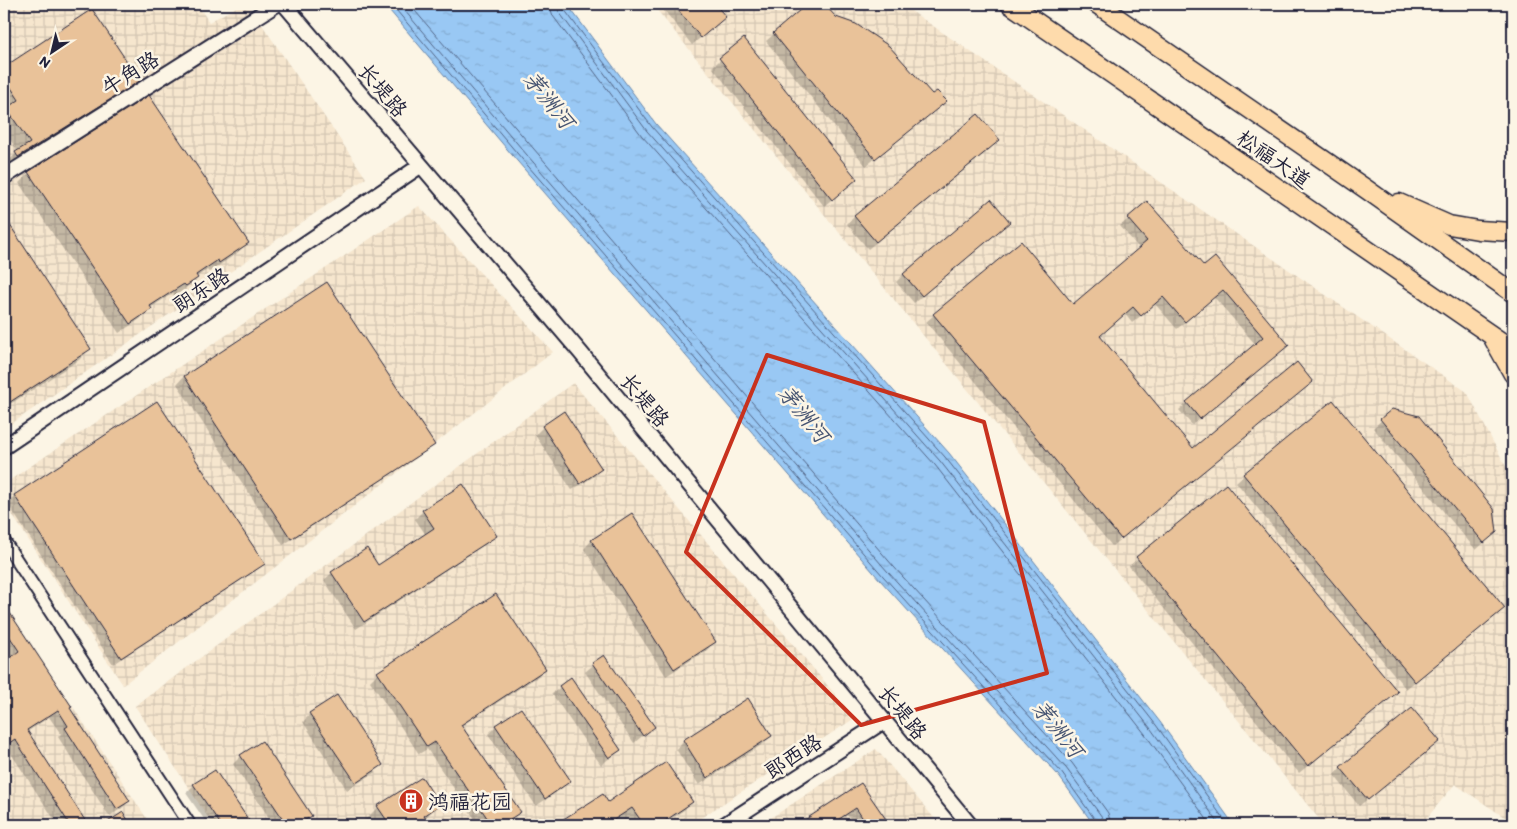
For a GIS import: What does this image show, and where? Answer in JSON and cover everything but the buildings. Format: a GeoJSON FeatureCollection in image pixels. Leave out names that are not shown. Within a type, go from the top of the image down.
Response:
{"type":"FeatureCollection","features":[{"type":"Feature","properties":{"kind":"main road","name":"松福大道"},"geometry":{"type":"LineString","coordinates":[[1010,4],[1513,350]]}},
{"type":"Feature","properties":{"kind":"main road","name":"松福大道"},"geometry":{"type":"LineString","coordinates":[[1097,4],[1366,189],[1513,293]]}},
{"type":"Feature","properties":{"kind":"main road"},"geometry":{"type":"LineString","coordinates":[[1366,189],[1449,225],[1478,230],[1513,232]]}},
{"type":"Feature","properties":{"kind":"main road"},"geometry":{"type":"LineString","coordinates":[[1491,335],[1513,374]]}},
{"type":"Feature","properties":{"kind":"street","name":"牛角路"},"geometry":{"type":"LineString","coordinates":[[4,177],[277,4]]}},
{"type":"Feature","properties":{"kind":"street","name":"长堤路"},"geometry":{"type":"LineString","coordinates":[[284,4],[580,352],[970,825]]}},
{"type":"Feature","properties":{"kind":"street","name":"朗东路"},"geometry":{"type":"LineString","coordinates":[[4,447],[420,166]]}},
{"type":"Feature","properties":{"kind":"street"},"geometry":{"type":"LineString","coordinates":[[4,541],[190,825]]}},
{"type":"Feature","properties":{"kind":"street","name":"郎西路"},"geometry":{"type":"LineString","coordinates":[[732,823],[884,720]]}},
{"type":"Feature","properties":{"kind":"highlighted area"},"geometry":{"type":"Polygon","coordinates":[[[767,355],[984,422],[1047,673],[861,725],[686,552],[767,355]]]}},
{"type":"Feature","properties":{"kind":"shaded area"},"geometry":{"type":"Polygon","coordinates":[[[4,4],[197,4],[209,22],[242,4],[248,4],[366,178],[4,429],[4,4]]]}},
{"type":"Feature","properties":{"kind":"shaded area"},"geometry":{"type":"Polygon","coordinates":[[[652,4],[901,4],[1467,392],[1513,480],[1513,823],[1455,784],[1421,825],[1324,825],[652,4]]]}},
{"type":"Feature","properties":{"kind":"shaded area"},"geometry":{"type":"Polygon","coordinates":[[[419,206],[553,352],[123,685],[4,502],[4,484],[419,206]]]}},
{"type":"Feature","properties":{"kind":"shaded area"},"geometry":{"type":"Polygon","coordinates":[[[573,383],[855,718],[690,825],[213,825],[135,706],[573,383]]]}},
{"type":"Feature","properties":{"kind":"shaded area"},"geometry":{"type":"Polygon","coordinates":[[[4,603],[151,825],[4,825],[4,603]]]}},
{"type":"Feature","properties":{"kind":"shaded area"},"geometry":{"type":"Polygon","coordinates":[[[876,749],[940,825],[760,825],[876,749]]]}},
{"type":"Feature","properties":{"kind":"water","name":"茅洲河"},"geometry":{"type":"Polygon","coordinates":[[[384,4],[567,4],[656,124],[949,453],[1160,722],[1234,825],[1094,825],[1058,775],[880,580],[518,162],[384,4]]]}},
{"type":"Feature","properties":{"kind":"place","name":"鸿福花园"},"geometry":{"type":"Point","coordinates":[411,801]}}]}
